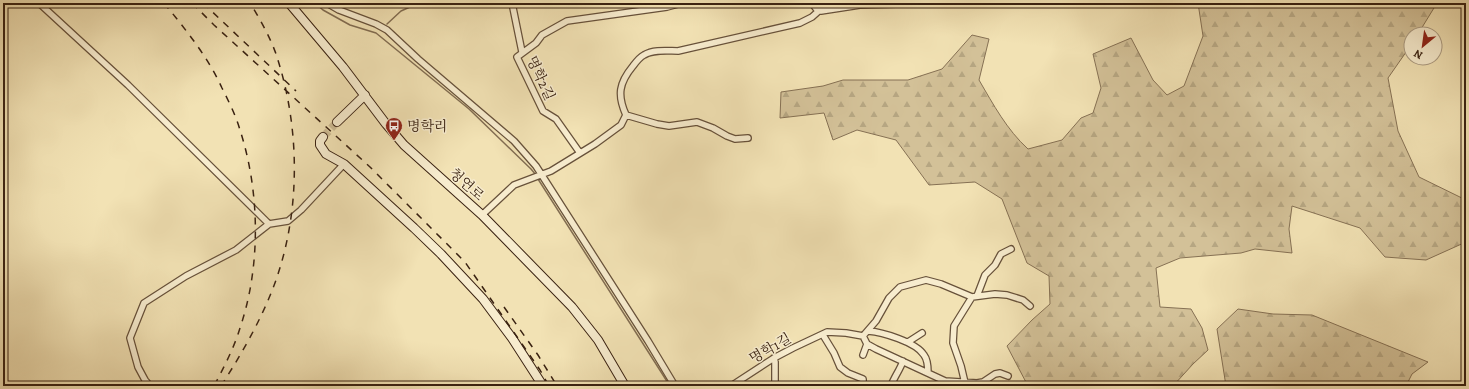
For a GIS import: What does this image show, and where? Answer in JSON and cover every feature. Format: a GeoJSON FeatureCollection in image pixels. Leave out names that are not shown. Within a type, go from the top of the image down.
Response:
{"type":"FeatureCollection","features":[{"type":"Feature","properties":{"kind":"main road","name":"청연로"},"geometry":{"type":"LineString","coordinates":[[289,3],[404,145],[482,215],[572,306],[598,340],[625,386]]}},
{"type":"Feature","properties":{"kind":"main road"},"geometry":{"type":"LineString","coordinates":[[337,122],[365,95]]}},
{"type":"Feature","properties":{"kind":"main road"},"geometry":{"type":"LineString","coordinates":[[323,137],[320,141],[322,150],[326,154],[344,164],[425,238],[483,299],[512,338],[543,386]]}},
{"type":"Feature","properties":{"kind":"street"},"geometry":{"type":"LineString","coordinates":[[39,3],[128,85],[269,224]]}},
{"type":"Feature","properties":{"kind":"street"},"geometry":{"type":"LineString","coordinates":[[327,3],[339,10],[376,24],[387,30],[418,59],[514,141],[539,175],[648,341],[675,386]]}},
{"type":"Feature","properties":{"kind":"street"},"geometry":{"type":"LineString","coordinates":[[512,3],[522,52]]}},
{"type":"Feature","properties":{"kind":"street","name":"명학2길"},"geometry":{"type":"LineString","coordinates":[[580,153],[556,119],[543,111],[516,57],[536,43],[542,35],[567,21],[667,7],[682,3]]}},
{"type":"Feature","properties":{"kind":"street"},"geometry":{"type":"LineString","coordinates":[[812,3],[818,11]]}},
{"type":"Feature","properties":{"kind":"street"},"geometry":{"type":"LineString","coordinates":[[482,215],[514,185],[562,165],[596,144],[621,125],[626,115],[621,103],[620,91],[622,83],[628,73],[644,55],[662,50],[678,51],[800,23],[812,17],[818,11],[832,4],[839,3]]}},
{"type":"Feature","properties":{"kind":"street"},"geometry":{"type":"LineString","coordinates":[[818,11],[860,5],[932,3]]}},
{"type":"Feature","properties":{"kind":"street"},"geometry":{"type":"LineString","coordinates":[[626,115],[669,126],[697,122],[735,139],[748,138]]}},
{"type":"Feature","properties":{"kind":"street"},"geometry":{"type":"LineString","coordinates":[[150,386],[138,367],[130,338],[144,303],[186,276],[236,250],[269,224],[288,221],[301,210],[344,164]]}},
{"type":"Feature","properties":{"kind":"street"},"geometry":{"type":"LineString","coordinates":[[965,384],[961,366],[953,343],[954,326],[975,296],[984,275],[995,265],[1001,254],[1011,249]]}},
{"type":"Feature","properties":{"kind":"street"},"geometry":{"type":"LineString","coordinates":[[1008,376],[1000,373],[995,374],[981,384],[945,384],[928,373],[867,344],[863,336],[868,331],[889,298],[900,287],[926,280],[975,296],[1007,295],[1023,300],[1030,306]]}},
{"type":"Feature","properties":{"kind":"street"},"geometry":{"type":"LineString","coordinates":[[868,331],[908,342],[924,354],[927,360],[928,373]]}},
{"type":"Feature","properties":{"kind":"street","name":"명학1길"},"geometry":{"type":"LineString","coordinates":[[731,386],[774,358],[827,332],[846,332],[863,336]]}},
{"type":"Feature","properties":{"kind":"street"},"geometry":{"type":"LineString","coordinates":[[908,342],[922,333]]}},
{"type":"Feature","properties":{"kind":"street"},"geometry":{"type":"LineString","coordinates":[[822,335],[834,353],[840,367],[848,373],[863,379],[863,386]]}},
{"type":"Feature","properties":{"kind":"street"},"geometry":{"type":"LineString","coordinates":[[864,355],[867,344]]}},
{"type":"Feature","properties":{"kind":"street"},"geometry":{"type":"LineString","coordinates":[[774,358],[775,386]]}},
{"type":"Feature","properties":{"kind":"street"},"geometry":{"type":"LineString","coordinates":[[891,386],[895,376],[900,371],[903,361]]}},
{"type":"Feature","properties":{"kind":"green space"},"geometry":{"type":"Polygon","coordinates":[[[1198,3],[1437,3],[1423,26],[1403,26],[1403,56],[1388,78],[1398,131],[1419,177],[1466,200],[1466,242],[1426,260],[1385,257],[1360,228],[1292,206],[1289,229],[1292,253],[1255,249],[1241,253],[1180,258],[1156,268],[1160,307],[1191,309],[1202,328],[1208,350],[1173,386],[1060,386],[1062,382],[1028,386],[1007,346],[1050,304],[1049,276],[1027,263],[1002,199],[975,182],[929,185],[896,140],[857,130],[833,140],[824,113],[780,118],[781,92],[823,86],[843,80],[908,80],[942,69],[972,35],[989,39],[979,80],[1013,134],[1028,149],[1062,140],[1081,118],[1093,113],[1101,88],[1093,54],[1131,38],[1153,80],[1167,95],[1184,86],[1203,36],[1198,3]]]}},
{"type":"Feature","properties":{"kind":"green space"},"geometry":{"type":"Polygon","coordinates":[[[1238,309],[1273,314],[1312,315],[1428,362],[1412,374],[1406,386],[1226,386],[1217,329],[1238,309]]]}},
{"type":"Feature","properties":{"kind":"waterway"},"geometry":{"type":"LineString","coordinates":[[315,3],[323,10],[350,25],[376,33],[469,109],[536,175]]}},
{"type":"Feature","properties":{"kind":"waterway"},"geometry":{"type":"LineString","coordinates":[[387,24],[401,11],[419,3]]}},
{"type":"Feature","properties":{"kind":"waterway"},"geometry":{"type":"LineString","coordinates":[[538,179],[670,386]]}},
{"type":"Feature","properties":{"kind":"tunnel"},"geometry":{"type":"LineString","coordinates":[[323,137],[337,122]]}},
{"type":"Feature","properties":{"kind":"railway"},"geometry":{"type":"LineString","coordinates":[[164,3],[196,44],[210,65],[232,109],[247,154],[251,178],[255,229],[255,254],[252,280],[238,335],[214,386]]}},
{"type":"Feature","properties":{"kind":"railway"},"geometry":{"type":"LineString","coordinates":[[192,3],[214,25],[370,167],[465,262],[540,370],[549,386]]}},
{"type":"Feature","properties":{"kind":"railway"},"geometry":{"type":"LineString","coordinates":[[203,3],[296,91]]}},
{"type":"Feature","properties":{"kind":"railway"},"geometry":{"type":"LineString","coordinates":[[221,386],[247,343],[269,298],[280,269],[292,208],[294,146],[284,84],[271,41],[250,3]]}},
{"type":"Feature","properties":{"kind":"railway"},"geometry":{"type":"LineString","coordinates":[[504,307],[538,355],[557,386]]}},
{"type":"Feature","properties":{"kind":"place","name":"명학리"},"geometry":{"type":"Point","coordinates":[394,141]}}]}
